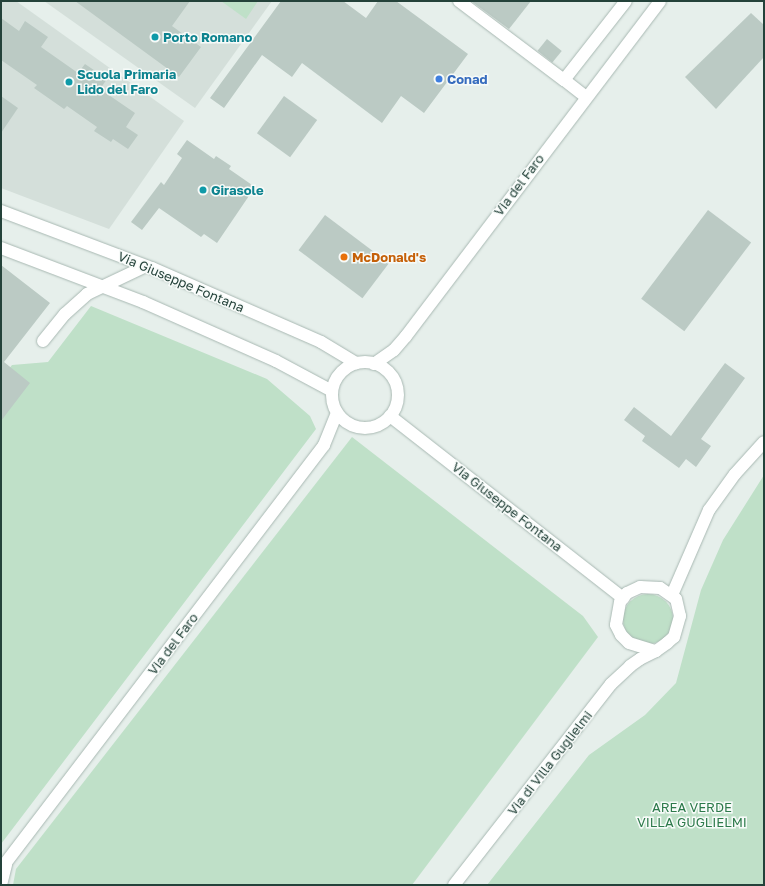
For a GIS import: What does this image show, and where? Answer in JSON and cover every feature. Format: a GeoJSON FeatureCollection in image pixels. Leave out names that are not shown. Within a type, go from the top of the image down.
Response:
{"type":"FeatureCollection","features":[{"type":"Feature","properties":{"kind":"street"},"geometry":{"type":"LineString","coordinates":[[459,1],[586,97]]}},
{"type":"Feature","properties":{"kind":"street"},"geometry":{"type":"LineString","coordinates":[[564,80],[626,1]]}},
{"type":"Feature","properties":{"kind":"street","name":"Via del Faro"},"geometry":{"type":"LineString","coordinates":[[374,364],[400,344],[660,1]]}},
{"type":"Feature","properties":{"kind":"street","name":"Via Giuseppe Fontana"},"geometry":{"type":"LineString","coordinates":[[1,211],[146,266],[320,342],[356,363]]}},
{"type":"Feature","properties":{"kind":"street"},"geometry":{"type":"LineString","coordinates":[[1,248],[102,286],[276,361],[330,390]]}},
{"type":"Feature","properties":{"kind":"street"},"geometry":{"type":"LineString","coordinates":[[43,341],[72,306],[102,286],[146,266]]}},
{"type":"Feature","properties":{"kind":"street"},"geometry":{"type":"LineString","coordinates":[[356,363],[374,364],[387,372],[397,386],[398,401],[390,416],[375,426],[363,428],[352,425],[337,413],[332,402],[330,390],[342,370],[356,363]]}},
{"type":"Feature","properties":{"kind":"street","name":"Via del Faro"},"geometry":{"type":"LineString","coordinates":[[3,867],[324,445],[337,413]]}},
{"type":"Feature","properties":{"kind":"street","name":"Via Giuseppe Fontana"},"geometry":{"type":"LineString","coordinates":[[390,416],[622,598]]}},
{"type":"Feature","properties":{"kind":"street"},"geometry":{"type":"LineString","coordinates":[[672,595],[709,510],[734,474],[764,442]]}},
{"type":"Feature","properties":{"kind":"street"},"geometry":{"type":"LineString","coordinates":[[646,586],[660,588],[672,595],[678,605],[680,622],[674,637],[656,651],[634,646],[621,635],[615,617],[622,598],[631,590],[646,586]]}},
{"type":"Feature","properties":{"kind":"street","name":"Via di Villa Guglielmi"},"geometry":{"type":"LineString","coordinates":[[454,885],[611,684],[630,666],[656,651]]}},
{"type":"Feature","properties":{"kind":"street"},"geometry":{"type":"LineString","coordinates":[[1,885],[3,867]]}},
{"type":"Feature","properties":{"kind":"shaded area"},"geometry":{"type":"Polygon","coordinates":[[[1,1],[16,1],[184,121],[109,229],[1,188],[1,1]]]}},
{"type":"Feature","properties":{"kind":"shaded area"},"geometry":{"type":"Polygon","coordinates":[[[44,1],[272,1],[195,108],[44,1]]]}},
{"type":"Feature","properties":{"kind":"green space"},"geometry":{"type":"Polygon","coordinates":[[[221,1],[258,1],[246,19],[221,1]]]}},
{"type":"Feature","properties":{"kind":"green space"},"geometry":{"type":"Polygon","coordinates":[[[91,306],[267,379],[310,416],[316,429],[1,844],[1,379],[12,365],[48,362],[91,306]]]}},
{"type":"Feature","properties":{"kind":"green space"},"geometry":{"type":"Polygon","coordinates":[[[352,437],[583,616],[598,637],[412,885],[13,885],[16,869],[352,437]]]}},
{"type":"Feature","properties":{"kind":"green space","name":"AREA VERDE VILLA GUGLIELMI"},"geometry":{"type":"Polygon","coordinates":[[[764,475],[764,885],[487,885],[589,755],[645,715],[676,683],[701,590],[723,540],[764,475]]]}},
{"type":"Feature","properties":{"kind":"green space"},"geometry":{"type":"Polygon","coordinates":[[[648,594],[657,596],[666,601],[671,610],[673,619],[671,628],[666,637],[657,642],[648,644],[639,642],[630,637],[625,628],[623,619],[625,610],[630,601],[639,596],[648,594]]]}},
{"type":"Feature","properties":{"kind":"building","name":"Porto Romano"},"geometry":{"type":"Polygon","coordinates":[[[75,1],[190,1],[172,26],[201,47],[179,77],[75,1]]]}},
{"type":"Feature","properties":{"kind":"building"},"geometry":{"type":"Polygon","coordinates":[[[281,1],[343,1],[366,18],[378,1],[396,1],[468,54],[424,113],[401,96],[382,123],[302,63],[292,77],[262,55],[224,108],[210,98],[281,1]]]}},
{"type":"Feature","properties":{"kind":"building"},"geometry":{"type":"Polygon","coordinates":[[[471,1],[531,1],[509,29],[471,1]]]}},
{"type":"Feature","properties":{"kind":"building"},"geometry":{"type":"Polygon","coordinates":[[[751,13],[764,25],[764,57],[716,109],[685,77],[751,13]]]}},
{"type":"Feature","properties":{"kind":"building","name":"Scuola Primaria Lido del Faro"},"geometry":{"type":"Polygon","coordinates":[[[1,18],[19,31],[25,21],[48,37],[41,47],[78,73],[85,64],[107,79],[100,89],[135,113],[126,127],[138,135],[128,149],[113,139],[111,142],[94,131],[97,127],[67,106],[64,109],[34,88],[37,85],[1,60],[1,18]]]}},
{"type":"Feature","properties":{"kind":"building"},"geometry":{"type":"Polygon","coordinates":[[[547,39],[562,51],[552,63],[538,51],[547,39]]]}},
{"type":"Feature","properties":{"kind":"building"},"geometry":{"type":"Polygon","coordinates":[[[1,96],[18,108],[1,133],[1,96]]]}},
{"type":"Feature","properties":{"kind":"building"},"geometry":{"type":"Polygon","coordinates":[[[284,96],[317,120],[290,157],[257,133],[284,96]]]}},
{"type":"Feature","properties":{"kind":"building","name":"Girasole"},"geometry":{"type":"Polygon","coordinates":[[[187,140],[214,159],[216,156],[231,166],[229,169],[255,187],[217,243],[204,234],[201,237],[159,208],[142,230],[131,222],[161,182],[164,185],[182,158],[177,154],[187,140]]]}},
{"type":"Feature","properties":{"kind":"building"},"geometry":{"type":"Polygon","coordinates":[[[708,210],[751,242],[684,331],[641,299],[708,210]]]}},
{"type":"Feature","properties":{"kind":"building","name":"McDonald's"},"geometry":{"type":"Polygon","coordinates":[[[325,215],[389,263],[362,298],[299,250],[325,215]]]}},
{"type":"Feature","properties":{"kind":"building"},"geometry":{"type":"Polygon","coordinates":[[[1,265],[50,303],[4,362],[30,383],[1,421],[1,265]]]}},
{"type":"Feature","properties":{"kind":"building"},"geometry":{"type":"Polygon","coordinates":[[[725,363],[745,378],[701,439],[711,446],[696,467],[686,459],[679,468],[642,441],[645,436],[624,420],[634,407],[671,436],[725,363]]]}},
{"type":"Feature","properties":{"kind":"place","name":"Porto Romano"},"geometry":{"type":"Point","coordinates":[155,37]}},
{"type":"Feature","properties":{"kind":"place","name":"Conad"},"geometry":{"type":"Point","coordinates":[439,79]}},
{"type":"Feature","properties":{"kind":"place","name":"Scuola Primaria Lido del Faro"},"geometry":{"type":"Point","coordinates":[69,82]}},
{"type":"Feature","properties":{"kind":"place","name":"Girasole"},"geometry":{"type":"Point","coordinates":[203,190]}},
{"type":"Feature","properties":{"kind":"place","name":"McDonald's"},"geometry":{"type":"Point","coordinates":[344,257]}}]}
